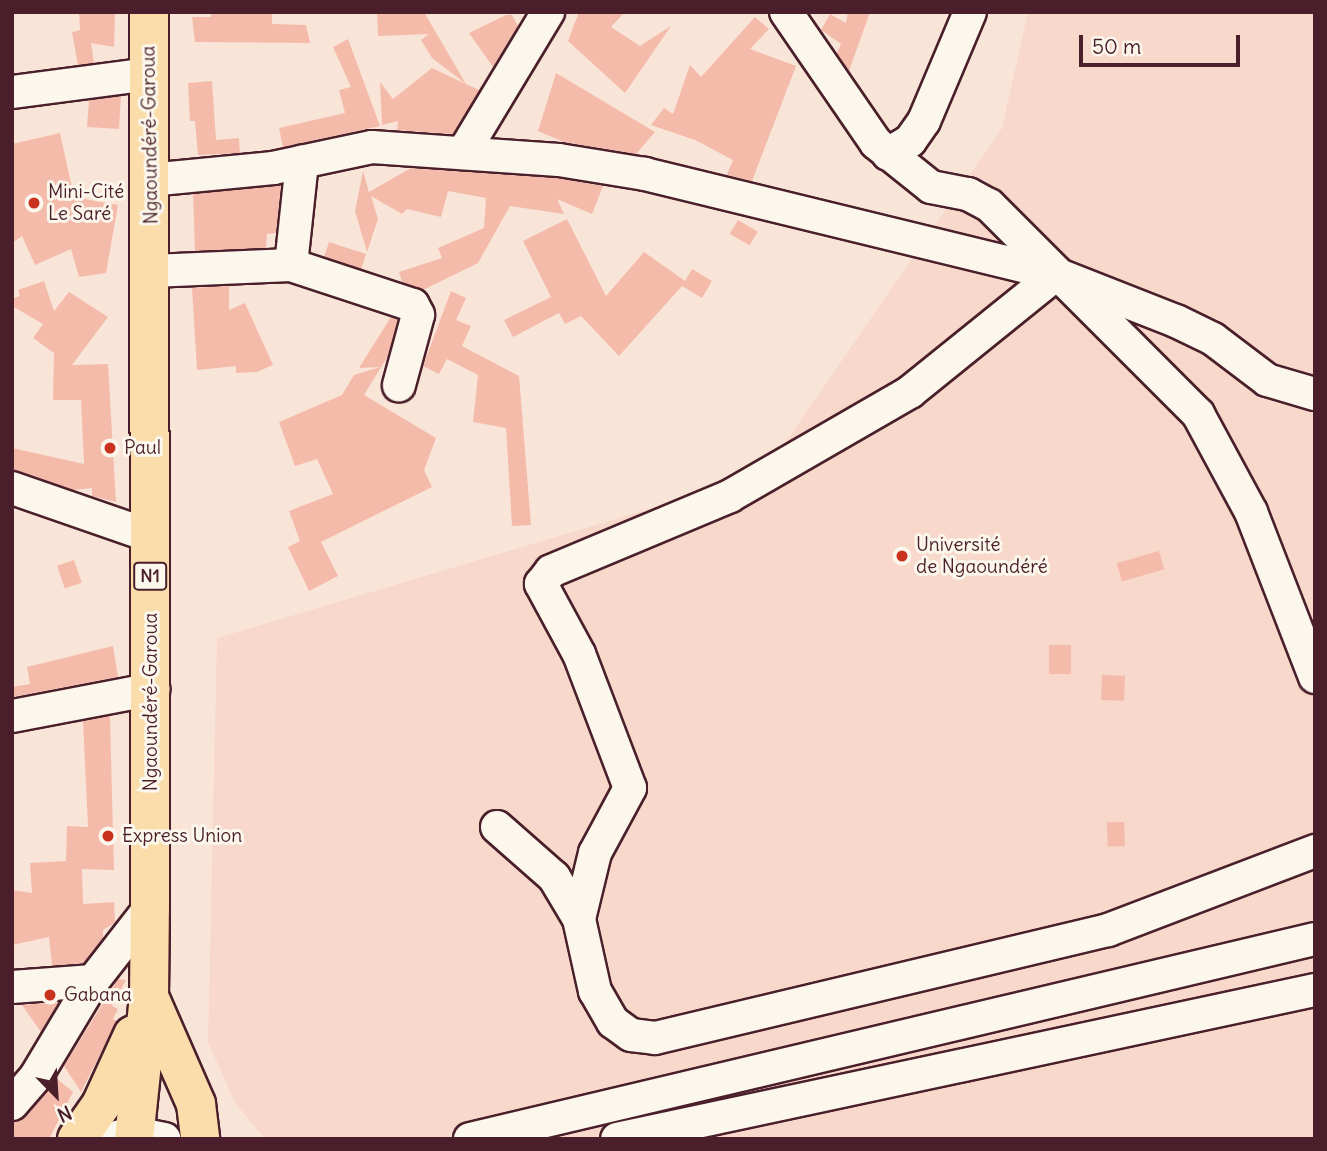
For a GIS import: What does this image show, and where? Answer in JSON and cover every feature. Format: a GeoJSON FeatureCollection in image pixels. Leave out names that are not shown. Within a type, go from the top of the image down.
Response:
{"type":"FeatureCollection","features":[{"type":"Feature","properties":{"kind":"highway","name":"Ngaoundéré-Garoua"},"geometry":{"type":"LineString","coordinates":[[135,1137],[149,997],[153,689],[148,535],[152,271],[149,12]]}},
{"type":"Feature","properties":{"kind":"highway"},"geometry":{"type":"LineString","coordinates":[[77,1139],[101,1105],[149,997]]}},
{"type":"Feature","properties":{"kind":"highway"},"geometry":{"type":"LineString","coordinates":[[149,997],[196,1104],[200,1139]]}},
{"type":"Feature","properties":{"kind":"street"},"geometry":{"type":"LineString","coordinates":[[463,153],[548,12]]}},
{"type":"Feature","properties":{"kind":"street"},"geometry":{"type":"LineString","coordinates":[[786,12],[863,127],[888,154],[931,187],[968,194],[989,205],[1056,274],[1140,353],[1198,414],[1214,438],[1251,512],[1315,677]]}},
{"type":"Feature","properties":{"kind":"street"},"geometry":{"type":"LineString","coordinates":[[888,154],[910,141],[924,121],[971,12]]}},
{"type":"Feature","properties":{"kind":"street"},"geometry":{"type":"LineString","coordinates":[[12,92],[148,74]]}},
{"type":"Feature","properties":{"kind":"street"},"geometry":{"type":"LineString","coordinates":[[149,180],[302,162],[372,147],[559,160],[645,174],[912,236],[1056,274],[1177,321],[1213,339],[1267,380],[1315,394]]}},
{"type":"Feature","properties":{"kind":"street"},"geometry":{"type":"LineString","coordinates":[[291,265],[302,162]]}},
{"type":"Feature","properties":{"kind":"street"},"geometry":{"type":"LineString","coordinates":[[912,236],[931,187]]}},
{"type":"Feature","properties":{"kind":"street"},"geometry":{"type":"LineString","coordinates":[[152,271],[291,265],[413,305],[418,315],[399,385]]}},
{"type":"Feature","properties":{"kind":"street"},"geometry":{"type":"LineString","coordinates":[[579,919],[594,853],[630,788],[579,654],[541,584],[551,570],[730,496],[900,398],[1056,274]]}},
{"type":"Feature","properties":{"kind":"street"},"geometry":{"type":"LineString","coordinates":[[12,488],[148,535]]}},
{"type":"Feature","properties":{"kind":"street"},"geometry":{"type":"LineString","coordinates":[[12,716],[153,689]]}},
{"type":"Feature","properties":{"kind":"street"},"geometry":{"type":"LineString","coordinates":[[496,827],[554,877],[579,919],[595,991],[613,1022],[631,1035],[655,1038],[1108,930],[1315,851]]}},
{"type":"Feature","properties":{"kind":"street"},"geometry":{"type":"LineString","coordinates":[[12,1104],[43,1065],[93,981],[150,908]]}},
{"type":"Feature","properties":{"kind":"street"},"geometry":{"type":"LineString","coordinates":[[470,1139],[1315,939]]}},
{"type":"Feature","properties":{"kind":"street"},"geometry":{"type":"LineString","coordinates":[[12,987],[93,981]]}},
{"type":"Feature","properties":{"kind":"street"},"geometry":{"type":"LineString","coordinates":[[617,1139],[1315,990]]}},
{"type":"Feature","properties":{"kind":"shaded area","name":"Université de Ngaoundéré"},"geometry":{"type":"Polygon","coordinates":[[[1028,12],[1315,12],[1315,1139],[265,1139],[235,1103],[208,1042],[217,638],[763,475],[1002,128],[1028,12]]]}},
{"type":"Feature","properties":{"kind":"building"},"geometry":{"type":"Polygon","coordinates":[[[79,12],[115,12],[114,47],[91,43],[94,63],[78,65],[72,32],[80,30],[79,12]]]}},
{"type":"Feature","properties":{"kind":"building"},"geometry":{"type":"Polygon","coordinates":[[[211,12],[272,12],[272,24],[306,25],[310,43],[195,42],[192,17],[211,17],[211,12]]]}},
{"type":"Feature","properties":{"kind":"building"},"geometry":{"type":"Polygon","coordinates":[[[377,12],[424,12],[466,84],[432,58],[421,40],[429,34],[378,36],[377,12]]]}},
{"type":"Feature","properties":{"kind":"building"},"geometry":{"type":"Polygon","coordinates":[[[579,12],[625,12],[611,27],[640,46],[671,26],[625,93],[568,41],[579,12]]]}},
{"type":"Feature","properties":{"kind":"building"},"geometry":{"type":"Polygon","coordinates":[[[848,12],[870,12],[849,71],[837,53],[841,44],[821,30],[830,14],[846,23],[848,12]]]}},
{"type":"Feature","properties":{"kind":"building"},"geometry":{"type":"Polygon","coordinates":[[[506,15],[512,15],[518,26],[493,67],[469,33],[506,15]]]}},
{"type":"Feature","properties":{"kind":"building"},"geometry":{"type":"Polygon","coordinates":[[[755,17],[769,29],[750,49],[796,66],[752,181],[727,175],[733,160],[695,140],[651,125],[664,108],[673,114],[690,65],[701,77],[755,17]]]}},
{"type":"Feature","properties":{"kind":"building"},"geometry":{"type":"Polygon","coordinates":[[[348,39],[380,126],[283,147],[279,128],[345,113],[339,90],[351,87],[333,47],[348,39]]]}},
{"type":"Feature","properties":{"kind":"building"},"geometry":{"type":"Polygon","coordinates":[[[432,68],[479,90],[485,81],[453,134],[397,130],[398,121],[382,125],[380,82],[393,99],[432,68]]]}},
{"type":"Feature","properties":{"kind":"building"},"geometry":{"type":"Polygon","coordinates":[[[556,73],[655,132],[636,154],[564,142],[538,131],[556,73]]]}},
{"type":"Feature","properties":{"kind":"building"},"geometry":{"type":"Polygon","coordinates":[[[212,81],[216,140],[239,138],[240,153],[198,155],[195,121],[190,121],[188,83],[212,81]]]}},
{"type":"Feature","properties":{"kind":"building"},"geometry":{"type":"Polygon","coordinates":[[[121,96],[119,129],[87,127],[89,100],[121,96]]]}},
{"type":"Feature","properties":{"kind":"building"},"geometry":{"type":"Polygon","coordinates":[[[60,133],[74,197],[118,205],[106,273],[79,277],[71,249],[35,265],[22,236],[12,243],[12,144],[60,133]]]}},
{"type":"Feature","properties":{"kind":"building"},"geometry":{"type":"Polygon","coordinates":[[[411,168],[557,178],[603,186],[592,214],[557,199],[564,214],[510,206],[478,263],[423,290],[402,282],[399,272],[442,258],[438,248],[484,228],[486,198],[448,191],[441,217],[407,209],[402,214],[371,196],[378,219],[367,252],[355,211],[363,171],[369,192],[411,168]]]}},
{"type":"Feature","properties":{"kind":"building"},"geometry":{"type":"Polygon","coordinates":[[[281,185],[276,233],[267,234],[266,248],[195,251],[193,194],[281,185]]]}},
{"type":"Feature","properties":{"kind":"building"},"geometry":{"type":"Polygon","coordinates":[[[567,219],[606,296],[644,252],[685,281],[692,269],[712,281],[702,298],[682,286],[619,356],[581,316],[565,324],[559,313],[513,337],[504,320],[551,297],[523,241],[567,219]]]}},
{"type":"Feature","properties":{"kind":"building"},"geometry":{"type":"Polygon","coordinates":[[[738,220],[758,232],[749,246],[730,234],[738,220]]]}},
{"type":"Feature","properties":{"kind":"building"},"geometry":{"type":"Polygon","coordinates":[[[329,242],[366,254],[361,269],[324,257],[329,242]]]}},
{"type":"Feature","properties":{"kind":"building"},"geometry":{"type":"Polygon","coordinates":[[[44,281],[54,311],[69,292],[108,317],[72,365],[108,364],[116,502],[92,496],[92,488],[73,490],[12,470],[12,448],[84,464],[81,400],[53,400],[54,353],[33,338],[43,324],[12,306],[12,299],[20,296],[18,290],[44,281]]]}},
{"type":"Feature","properties":{"kind":"building"},"geometry":{"type":"Polygon","coordinates":[[[229,286],[229,310],[245,303],[273,365],[257,372],[236,373],[236,366],[197,370],[192,288],[229,286]]]}},
{"type":"Feature","properties":{"kind":"building"},"geometry":{"type":"Polygon","coordinates":[[[451,291],[466,298],[456,320],[471,326],[462,346],[519,376],[531,525],[512,526],[506,428],[473,422],[478,375],[447,359],[439,374],[423,366],[451,291]]]}},
{"type":"Feature","properties":{"kind":"building"},"geometry":{"type":"Polygon","coordinates":[[[391,317],[398,319],[388,356],[364,395],[436,438],[424,470],[432,487],[321,542],[338,576],[309,591],[288,547],[300,541],[289,511],[333,494],[317,459],[295,466],[279,422],[342,395],[354,375],[380,367],[359,368],[391,317]]]}},
{"type":"Feature","properties":{"kind":"building"},"geometry":{"type":"Polygon","coordinates":[[[1159,551],[1164,569],[1122,581],[1117,563],[1159,551]]]}},
{"type":"Feature","properties":{"kind":"building"},"geometry":{"type":"Polygon","coordinates":[[[74,560],[82,583],[65,589],[57,566],[74,560]]]}},
{"type":"Feature","properties":{"kind":"building"},"geometry":{"type":"Polygon","coordinates":[[[1049,645],[1071,645],[1071,674],[1049,674],[1049,645]]]}},
{"type":"Feature","properties":{"kind":"building"},"geometry":{"type":"Polygon","coordinates":[[[113,646],[118,677],[12,697],[12,687],[30,684],[27,667],[113,646]]]}},
{"type":"Feature","properties":{"kind":"building"},"geometry":{"type":"Polygon","coordinates":[[[1102,675],[1125,676],[1124,701],[1101,700],[1102,675]]]}},
{"type":"Feature","properties":{"kind":"building"},"geometry":{"type":"Polygon","coordinates":[[[110,716],[114,870],[82,869],[83,904],[114,902],[115,923],[103,930],[103,938],[84,963],[52,966],[49,937],[12,945],[12,890],[32,893],[30,863],[66,861],[67,826],[88,827],[83,721],[110,716]]]}},
{"type":"Feature","properties":{"kind":"building"},"geometry":{"type":"Polygon","coordinates":[[[1124,822],[1125,846],[1108,847],[1107,823],[1124,822]]]}},
{"type":"Feature","properties":{"kind":"building"},"geometry":{"type":"Polygon","coordinates":[[[118,979],[126,980],[112,1006],[118,1009],[113,1019],[117,1021],[81,1092],[64,1066],[118,979]]]}},
{"type":"Feature","properties":{"kind":"building"},"geometry":{"type":"Polygon","coordinates":[[[59,1002],[41,1032],[22,1005],[59,1002]]]}},
{"type":"Feature","properties":{"kind":"building"},"geometry":{"type":"Polygon","coordinates":[[[56,1078],[73,1092],[49,1139],[12,1139],[12,1122],[26,1116],[56,1078]]]}},
{"type":"Feature","properties":{"kind":"place","name":"Mini-Cité Le Saré"},"geometry":{"type":"Point","coordinates":[34,203]}},
{"type":"Feature","properties":{"kind":"place","name":"Paul"},"geometry":{"type":"Point","coordinates":[110,448]}},
{"type":"Feature","properties":{"kind":"place","name":"Université de Ngaoundéré"},"geometry":{"type":"Point","coordinates":[902,556]}},
{"type":"Feature","properties":{"kind":"place","name":"Express Union"},"geometry":{"type":"Point","coordinates":[108,836]}},
{"type":"Feature","properties":{"kind":"place","name":"Gabana"},"geometry":{"type":"Point","coordinates":[50,995]}}]}
